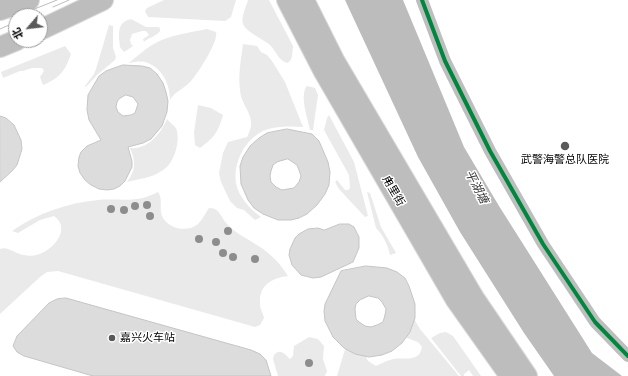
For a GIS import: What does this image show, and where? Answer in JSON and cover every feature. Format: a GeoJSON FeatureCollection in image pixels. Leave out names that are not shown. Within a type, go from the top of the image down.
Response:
{"type":"FeatureCollection","features":[{"type":"Feature","properties":{"kind":"main road"},"geometry":{"type":"LineString","coordinates":[[0,10],[29,0]]}},
{"type":"Feature","properties":{"kind":"main road"},"geometry":{"type":"LineString","coordinates":[[48,26],[103,0]]}},
{"type":"Feature","properties":{"kind":"main road","name":"甪里街"},"geometry":{"type":"LineString","coordinates":[[287,0],[323,70],[456,300],[510,376]]}},
{"type":"Feature","properties":{"kind":"main road","name":"甪里街"},"geometry":{"type":"LineString","coordinates":[[304,0],[334,60],[474,298],[527,376]]}},
{"type":"Feature","properties":{"kind":"street"},"geometry":{"type":"LineString","coordinates":[[422,0],[445,61],[490,151],[542,244],[595,322],[628,356]]}},
{"type":"Feature","properties":{"kind":"shaded area"},"geometry":{"type":"Polygon","coordinates":[[[164,0],[236,0],[231,17],[225,21],[148,17],[145,11],[147,8],[164,0]]]}},
{"type":"Feature","properties":{"kind":"shaded area"},"geometry":{"type":"Polygon","coordinates":[[[248,0],[269,0],[293,46],[292,57],[287,63],[279,58],[270,45],[244,27],[243,18],[248,0]]]}},
{"type":"Feature","properties":{"kind":"shaded area"},"geometry":{"type":"Polygon","coordinates":[[[131,19],[146,27],[158,27],[160,28],[160,31],[144,42],[143,39],[149,35],[146,31],[132,34],[130,40],[133,46],[124,52],[120,47],[120,30],[123,23],[131,19]]]}},
{"type":"Feature","properties":{"kind":"shaded area"},"geometry":{"type":"Polygon","coordinates":[[[109,25],[113,26],[113,48],[116,57],[115,60],[97,75],[86,87],[85,86],[96,69],[109,25]]]}},
{"type":"Feature","properties":{"kind":"shaded area"},"geometry":{"type":"Polygon","coordinates":[[[207,29],[216,32],[211,49],[191,81],[174,94],[170,100],[167,82],[156,68],[145,62],[129,63],[146,49],[158,42],[179,35],[207,29]]]}},
{"type":"Feature","properties":{"kind":"shaded area"},"geometry":{"type":"Polygon","coordinates":[[[243,44],[257,46],[261,52],[267,55],[272,61],[285,82],[303,127],[293,126],[272,128],[263,131],[251,140],[242,152],[236,167],[236,183],[239,193],[245,202],[261,217],[255,220],[244,210],[237,208],[230,201],[221,182],[219,173],[223,153],[228,142],[247,137],[250,130],[250,118],[241,96],[239,84],[243,44]]]}},
{"type":"Feature","properties":{"kind":"shaded area"},"geometry":{"type":"Polygon","coordinates":[[[65,46],[71,54],[64,69],[54,80],[43,85],[40,77],[44,71],[42,68],[32,68],[20,71],[3,78],[1,72],[65,46]]]}},
{"type":"Feature","properties":{"kind":"shaded area"},"geometry":{"type":"Polygon","coordinates":[[[307,86],[315,88],[318,95],[313,130],[310,130],[304,101],[307,86]]]}},
{"type":"Feature","properties":{"kind":"shaded area"},"geometry":{"type":"Polygon","coordinates":[[[198,105],[211,108],[223,115],[215,134],[200,148],[195,145],[194,132],[198,105]]]}},
{"type":"Feature","properties":{"kind":"shaded area"},"geometry":{"type":"Polygon","coordinates":[[[329,115],[354,162],[368,216],[365,217],[339,189],[335,182],[337,180],[345,190],[350,188],[349,175],[324,130],[329,115]]]}},
{"type":"Feature","properties":{"kind":"shaded area"},"geometry":{"type":"Polygon","coordinates":[[[167,119],[177,131],[178,137],[176,149],[169,165],[165,169],[149,177],[127,182],[132,174],[134,166],[130,148],[143,146],[153,140],[167,119]]]}},
{"type":"Feature","properties":{"kind":"shaded area"},"geometry":{"type":"Polygon","coordinates":[[[158,192],[162,216],[173,227],[183,229],[194,227],[202,219],[209,208],[215,209],[229,227],[266,251],[282,267],[288,276],[272,281],[264,287],[262,291],[260,305],[264,318],[260,325],[255,327],[58,271],[47,272],[40,277],[0,314],[0,249],[9,249],[29,256],[41,253],[46,251],[56,242],[61,232],[61,225],[54,216],[40,220],[18,233],[12,231],[42,214],[64,206],[86,201],[128,200],[142,198],[158,192]]]}},
{"type":"Feature","properties":{"kind":"shaded area"},"geometry":{"type":"Polygon","coordinates":[[[367,192],[370,193],[381,227],[396,253],[390,255],[385,240],[376,228],[367,192]]]}},
{"type":"Feature","properties":{"kind":"shaded area"},"geometry":{"type":"Polygon","coordinates":[[[407,307],[420,329],[459,376],[337,376],[346,346],[363,350],[368,361],[376,366],[386,361],[414,358],[417,356],[422,347],[418,342],[396,334],[407,307]]]}},
{"type":"Feature","properties":{"kind":"shaded area"},"geometry":{"type":"Polygon","coordinates":[[[446,332],[453,336],[481,376],[473,376],[469,370],[464,374],[464,376],[461,376],[431,338],[440,333],[446,332]]]}},
{"type":"Feature","properties":{"kind":"shaded area"},"geometry":{"type":"Polygon","coordinates":[[[309,337],[318,339],[324,346],[323,359],[327,371],[325,376],[278,376],[273,359],[274,355],[280,352],[290,359],[293,356],[294,346],[309,337]]]}},
{"type":"Feature","properties":{"kind":"water","name":"平湖塘"},"geometry":{"type":"Polygon","coordinates":[[[345,0],[403,0],[464,147],[499,206],[592,353],[622,376],[554,376],[524,333],[460,232],[418,157],[345,0]]]}},
{"type":"Feature","properties":{"kind":"building"},"geometry":{"type":"Polygon","coordinates":[[[123,65],[150,68],[157,74],[163,83],[168,101],[167,112],[162,126],[151,139],[128,147],[132,167],[125,181],[114,189],[107,190],[99,189],[91,185],[80,173],[78,166],[81,152],[87,146],[101,140],[89,120],[87,110],[88,95],[99,76],[106,71],[123,65]],[[126,95],[117,102],[116,107],[118,112],[123,116],[135,113],[138,104],[133,97],[126,95]]]}},
{"type":"Feature","properties":{"kind":"building"},"geometry":{"type":"Polygon","coordinates":[[[0,116],[6,118],[14,125],[21,140],[22,149],[17,165],[0,182],[0,116]]]}},
{"type":"Feature","properties":{"kind":"building"},"geometry":{"type":"Polygon","coordinates":[[[287,129],[312,134],[319,141],[328,162],[330,172],[329,185],[325,194],[317,205],[307,214],[299,218],[291,220],[278,220],[263,214],[254,208],[248,200],[241,184],[240,166],[243,157],[250,146],[267,133],[287,129]],[[288,159],[277,162],[273,165],[271,171],[271,182],[282,190],[294,188],[299,182],[301,176],[297,165],[288,159]]]}},
{"type":"Feature","properties":{"kind":"building"},"geometry":{"type":"Polygon","coordinates":[[[340,224],[349,224],[354,227],[359,237],[359,248],[353,262],[321,277],[313,278],[301,275],[292,265],[289,255],[295,238],[308,229],[318,228],[324,230],[340,224]]]}},
{"type":"Feature","properties":{"kind":"building"},"geometry":{"type":"Polygon","coordinates":[[[366,266],[387,268],[397,272],[405,278],[415,304],[415,318],[410,332],[402,343],[392,351],[382,355],[369,357],[355,354],[344,348],[333,337],[325,321],[324,311],[325,304],[341,271],[366,266]],[[369,296],[360,300],[356,304],[356,319],[365,326],[371,327],[383,322],[386,309],[378,298],[369,296]]]}},
{"type":"Feature","properties":{"kind":"building","name":"嘉兴火车站"},"geometry":{"type":"Polygon","coordinates":[[[66,298],[251,350],[260,354],[266,360],[271,376],[93,376],[24,356],[17,352],[13,346],[17,336],[49,303],[57,299],[66,298]]]}},
{"type":"Feature","properties":{"kind":"tram line"},"geometry":{"type":"LineString","coordinates":[[37,8],[57,0]]}},
{"type":"Feature","properties":{"kind":"tram line"},"geometry":{"type":"LineString","coordinates":[[53,7],[69,0]]}},
{"type":"Feature","properties":{"kind":"tram line"},"geometry":{"type":"LineString","coordinates":[[0,29],[8,26]]}},
{"type":"Feature","properties":{"kind":"cycle path"},"geometry":{"type":"LineString","coordinates":[[422,0],[445,61],[490,151],[543,244],[595,322],[628,356]]}},
{"type":"Feature","properties":{"kind":"place","name":"武警海警总队医院"},"geometry":{"type":"Point","coordinates":[565,146]}},
{"type":"Feature","properties":{"kind":"place","name":"嘉兴火车站"},"geometry":{"type":"Point","coordinates":[112,338]}}]}
